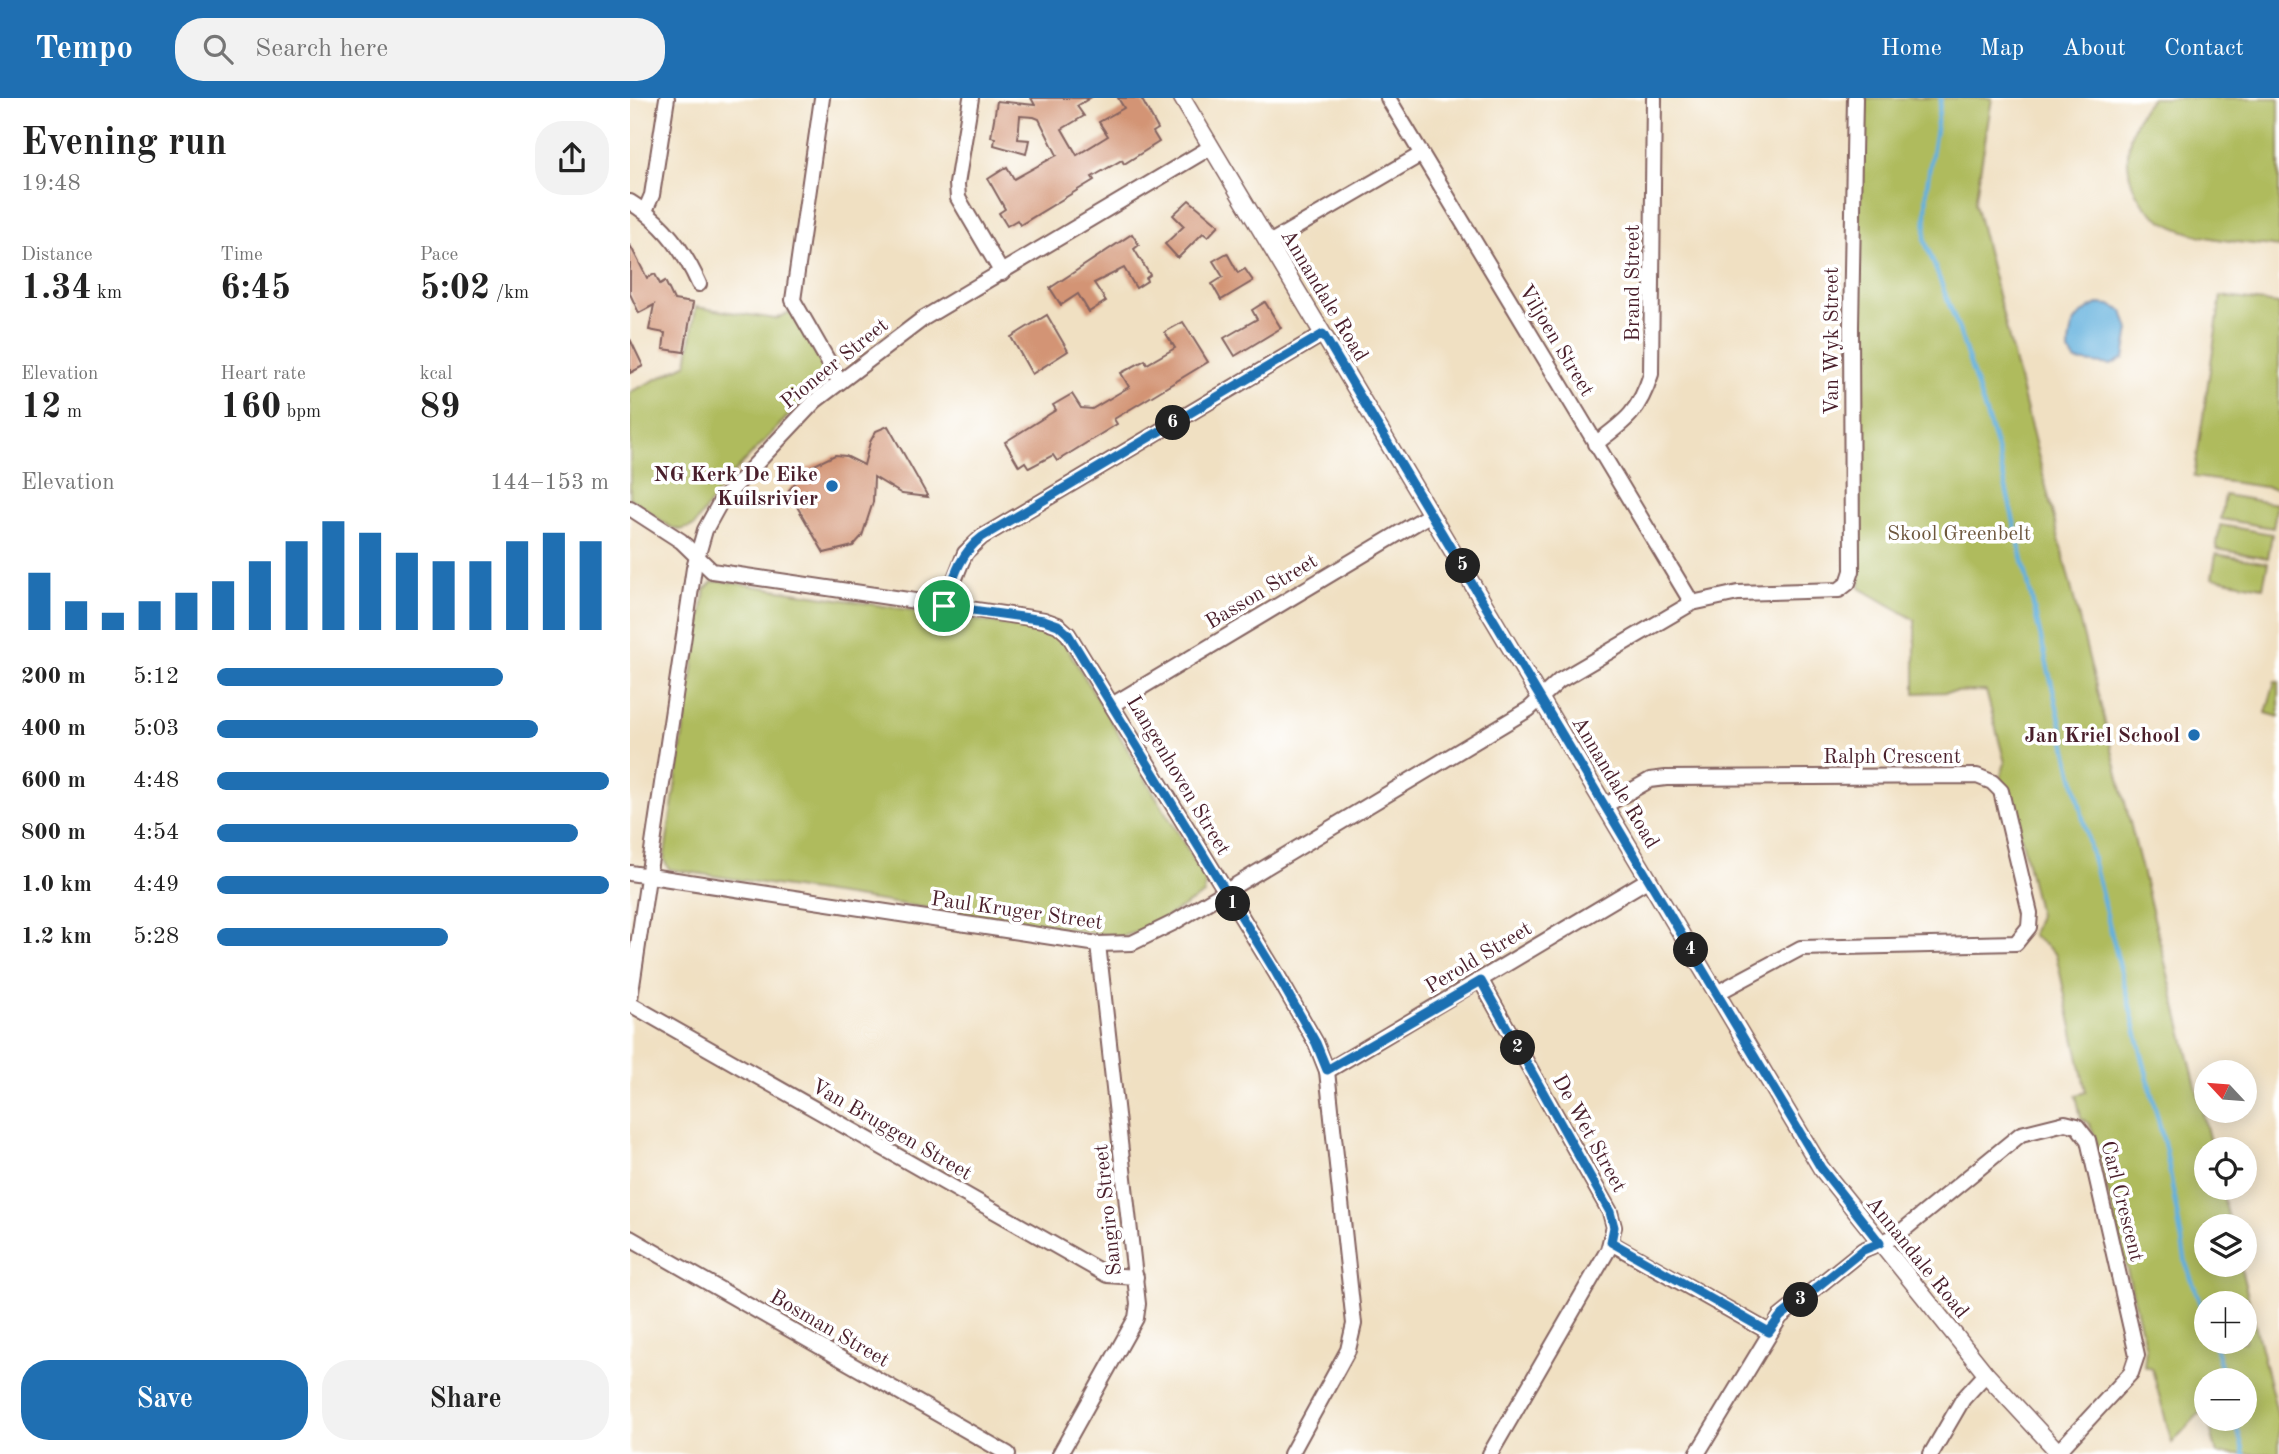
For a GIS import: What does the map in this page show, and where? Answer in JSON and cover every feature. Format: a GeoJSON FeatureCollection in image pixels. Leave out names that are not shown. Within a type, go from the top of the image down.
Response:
{"type":"FeatureCollection","features":[{"type":"Feature","properties":{"kind":"street"},"geometry":{"type":"LineString","coordinates":[[645,211],[652,195],[667,98]]}},
{"type":"Feature","properties":{"kind":"street"},"geometry":{"type":"LineString","coordinates":[[822,98],[793,300],[840,382]]}},
{"type":"Feature","properties":{"kind":"street"},"geometry":{"type":"LineString","coordinates":[[971,98],[957,184],[958,198],[1002,273]]}},
{"type":"Feature","properties":{"kind":"street","name":"Annandale Road"},"geometry":{"type":"LineString","coordinates":[[1182,98],[1821,1168],[1986,1374],[2059,1453]]}},
{"type":"Feature","properties":{"kind":"street","name":"Viljoen Street"},"geometry":{"type":"LineString","coordinates":[[1388,98],[1692,603]]}},
{"type":"Feature","properties":{"kind":"street","name":"Brand Street"},"geometry":{"type":"LineString","coordinates":[[1595,444],[1629,419],[1639,407],[1651,374],[1654,98]]}},
{"type":"Feature","properties":{"kind":"street","name":"Van Wyk Street"},"geometry":{"type":"LineString","coordinates":[[1848,583],[1852,561],[1851,327],[1855,98]]}},
{"type":"Feature","properties":{"kind":"street","name":"Pioneer Street"},"geometry":{"type":"LineString","coordinates":[[630,1002],[696,556],[712,515],[734,484],[807,408],[925,318],[1212,148]]}},
{"type":"Feature","properties":{"kind":"street"},"geometry":{"type":"LineString","coordinates":[[1269,243],[1420,155]]}},
{"type":"Feature","properties":{"kind":"street"},"geometry":{"type":"LineString","coordinates":[[630,202],[645,211],[685,253],[699,284]]}},
{"type":"Feature","properties":{"kind":"street"},"geometry":{"type":"LineString","coordinates":[[944,606],[959,563],[972,545],[982,537],[1323,334]]}},
{"type":"Feature","properties":{"kind":"street","name":"Langenhoven Street"},"geometry":{"type":"LineString","coordinates":[[630,508],[681,541],[712,571],[1044,620],[1058,625],[1068,634],[1311,1033],[1327,1070],[1354,1324],[1348,1350],[1291,1454]]}},
{"type":"Feature","properties":{"kind":"street","name":"Basson Street"},"geometry":{"type":"LineString","coordinates":[[1111,705],[1432,514]]}},
{"type":"Feature","properties":{"kind":"street","name":"Paul Kruger Street"},"geometry":{"type":"LineString","coordinates":[[630,873],[1098,944],[1124,944],[1142,939],[1530,709],[1559,681],[1692,603],[1738,593],[1839,590],[1848,583]]}},
{"type":"Feature","properties":{"kind":"street","name":"Ralph Crescent"},"geometry":{"type":"LineString","coordinates":[[1606,805],[1650,780],[1666,778],[1977,776],[1992,782],[2001,791],[2030,913],[2029,928],[2022,939],[2010,946],[1801,948],[1717,993]]}},
{"type":"Feature","properties":{"kind":"street","name":"Perold Street"},"geometry":{"type":"LineString","coordinates":[[1327,1070],[1481,981],[1649,878]]}},
{"type":"Feature","properties":{"kind":"street","name":"Sangiro Street"},"geometry":{"type":"LineString","coordinates":[[1060,1454],[1136,1318],[1139,1304],[1098,944]]}},
{"type":"Feature","properties":{"kind":"street","name":"De Wet Street"},"geometry":{"type":"LineString","coordinates":[[1481,981],[1610,1212],[1614,1227],[1611,1242]]}},
{"type":"Feature","properties":{"kind":"street","name":"Van Bruggen Street"},"geometry":{"type":"LineString","coordinates":[[630,1002],[1107,1275],[1136,1277]]}},
{"type":"Feature","properties":{"kind":"street","name":"Carl Crescent"},"geometry":{"type":"LineString","coordinates":[[1880,1243],[1896,1236],[2021,1134],[2065,1123],[2082,1130],[2088,1140],[2137,1355],[2131,1373],[2059,1453]]}},
{"type":"Feature","properties":{"kind":"street","name":"Bosman Street"},"geometry":{"type":"LineString","coordinates":[[630,1238],[1009,1454]]}},
{"type":"Feature","properties":{"kind":"street"},"geometry":{"type":"LineString","coordinates":[[1490,1454],[1611,1242],[1769,1332]]}},
{"type":"Feature","properties":{"kind":"street"},"geometry":{"type":"LineString","coordinates":[[1697,1454],[1780,1317],[1853,1258],[1880,1243]]}},
{"type":"Feature","properties":{"kind":"street"},"geometry":{"type":"LineString","coordinates":[[1931,1454],[1963,1399],[1986,1374]]}},
{"type":"Feature","properties":{"kind":"green space","name":"Skool Greenbelt"},"geometry":{"type":"Polygon","coordinates":[[[1864,98],[1992,98],[1975,203],[2194,1078],[2194,1124],[2205,1124],[2209,1137],[2194,1137],[2194,1200],[2224,1200],[2228,1214],[2194,1214],[2194,1277],[2243,1277],[2247,1291],[2194,1291],[2194,1354],[2257,1354],[2257,1333],[2279,1420],[2279,1454],[2217,1454],[2211,1431],[2257,1431],[2257,1368],[2194,1368],[2194,1419],[2172,1443],[2152,1369],[2144,1366],[2146,1348],[2094,1134],[2089,1124],[2081,1118],[2076,1095],[2086,1092],[2056,954],[2032,935],[2039,915],[2011,793],[2000,779],[2005,763],[1986,691],[1915,693],[1915,620],[1860,588],[1859,155],[1864,98]]]}},
{"type":"Feature","properties":{"kind":"green space"},"geometry":{"type":"Polygon","coordinates":[[[2152,98],[2279,98],[2279,247],[2184,231],[2163,221],[2146,207],[2134,188],[2128,154],[2137,120],[2152,98]]]}},
{"type":"Feature","properties":{"kind":"green space"},"geometry":{"type":"Polygon","coordinates":[[[2221,296],[2279,304],[2279,489],[2194,477],[2221,296]]]}},
{"type":"Feature","properties":{"kind":"green space"},"geometry":{"type":"Polygon","coordinates":[[[696,307],[776,319],[790,312],[824,367],[825,378],[820,387],[794,410],[725,482],[694,526],[680,530],[670,527],[630,498],[630,392],[687,364],[696,307]]]}},
{"type":"Feature","properties":{"kind":"green space"},"geometry":{"type":"Polygon","coordinates":[[[2225,495],[2277,504],[2273,528],[2221,519],[2225,495]]]}},
{"type":"Feature","properties":{"kind":"green space"},"geometry":{"type":"Polygon","coordinates":[[[2220,525],[2272,534],[2268,558],[2216,549],[2220,525]]]}},
{"type":"Feature","properties":{"kind":"green space"},"geometry":{"type":"Polygon","coordinates":[[[2216,554],[2268,563],[2263,587],[2212,578],[2216,554]]]}},
{"type":"Feature","properties":{"kind":"green space"},"geometry":{"type":"Polygon","coordinates":[[[721,581],[1054,632],[1063,641],[1206,880],[1204,894],[1145,930],[1119,937],[669,869],[664,860],[705,589],[712,582],[721,581]]]}},
{"type":"Feature","properties":{"kind":"green space"},"geometry":{"type":"Polygon","coordinates":[[[2275,681],[2279,682],[2279,717],[2266,713],[2275,681]]]}},
{"type":"Feature","properties":{"kind":"water"},"geometry":{"type":"Polygon","coordinates":[[[2098,304],[2110,305],[2123,311],[2129,330],[2124,358],[2111,365],[2076,361],[2069,352],[2070,335],[2078,317],[2098,304]]]}},
{"type":"Feature","properties":{"kind":"building"},"geometry":{"type":"Polygon","coordinates":[[[1031,98],[1090,98],[1077,106],[1084,116],[1062,129],[1077,155],[1108,136],[1099,122],[1124,108],[1118,98],[1141,98],[1158,129],[1153,132],[1159,142],[1124,164],[1122,160],[1092,177],[1094,180],[1020,225],[1017,220],[1007,226],[999,213],[1005,209],[988,179],[1007,167],[1014,179],[1057,155],[1039,119],[1034,117],[1020,116],[1018,139],[1029,140],[1026,154],[994,145],[995,138],[991,137],[997,101],[1035,105],[1031,98]]]}},
{"type":"Feature","properties":{"kind":"building"},"geometry":{"type":"Polygon","coordinates":[[[1189,200],[1219,225],[1208,237],[1203,233],[1178,258],[1165,244],[1184,226],[1173,215],[1189,200]]]}},
{"type":"Feature","properties":{"kind":"building"},"geometry":{"type":"Polygon","coordinates":[[[1132,234],[1139,245],[1134,249],[1150,275],[1146,278],[1147,281],[1136,288],[1124,268],[1094,283],[1106,301],[1089,312],[1078,294],[1061,305],[1050,288],[1132,234]]]}},
{"type":"Feature","properties":{"kind":"building"},"geometry":{"type":"Polygon","coordinates":[[[630,245],[647,278],[655,274],[660,284],[665,281],[674,300],[693,303],[684,352],[663,349],[665,333],[649,330],[654,305],[639,313],[630,294],[630,245]]]}},
{"type":"Feature","properties":{"kind":"building"},"geometry":{"type":"Polygon","coordinates":[[[1227,253],[1238,273],[1245,269],[1253,281],[1221,300],[1212,284],[1223,277],[1213,261],[1227,253]]]}},
{"type":"Feature","properties":{"kind":"building"},"geometry":{"type":"Polygon","coordinates":[[[1265,302],[1281,328],[1235,356],[1224,338],[1257,319],[1252,310],[1265,302]]]}},
{"type":"Feature","properties":{"kind":"building"},"geometry":{"type":"Polygon","coordinates":[[[1047,315],[1068,351],[1032,374],[1011,337],[1047,315]]]}},
{"type":"Feature","properties":{"kind":"building"},"geometry":{"type":"Polygon","coordinates":[[[1183,322],[1208,362],[1114,419],[1117,424],[1057,461],[1053,455],[1029,468],[1025,462],[1019,466],[1005,442],[1056,410],[1053,405],[1072,394],[1081,408],[1092,409],[1129,387],[1121,373],[1145,360],[1147,364],[1175,348],[1165,332],[1183,322]]]}},
{"type":"Feature","properties":{"kind":"building"},"geometry":{"type":"Polygon","coordinates":[[[630,339],[643,366],[630,373],[630,339]]]}},
{"type":"Feature","properties":{"kind":"building","name":"NG Kerk De Eike Kuilsrivier"},"geometry":{"type":"Polygon","coordinates":[[[888,426],[928,497],[902,494],[874,477],[873,502],[862,536],[853,546],[824,553],[788,491],[808,468],[835,455],[846,456],[864,465],[876,431],[888,426]]]}},
{"type":"Feature","properties":{"kind":"waterway"},"geometry":{"type":"LineString","coordinates":[[1941,98],[1927,185],[1925,241],[1959,330],[1996,445],[2088,840],[2166,1151],[2186,1264],[2196,1291]]}},
{"type":"Feature","properties":{"kind":"waterway"},"geometry":{"type":"LineString","coordinates":[[2217,1354],[2221,1368]]}},
{"type":"Feature","properties":{"kind":"waterway"},"geometry":{"type":"LineString","coordinates":[[2238,1431],[2244,1454]]}},
{"type":"Feature","properties":{"kind":"place","name":"NG Kerk De Eike Kuilsrivier"},"geometry":{"type":"Point","coordinates":[832,486]}},
{"type":"Feature","properties":{"kind":"place","name":"Jan Kriel School"},"geometry":{"type":"Point","coordinates":[2194,735]}},
{"type":"Feature","properties":{"kind":"route"},"geometry":{"type":"LineString","coordinates":[[1323,334],[1821,1168],[1880,1243],[1863,1250],[1780,1317],[1769,1332],[1611,1242],[1614,1227],[1610,1212],[1481,981],[1327,1070],[1316,1043],[1276,973],[1064,629],[1051,621],[944,606],[959,563],[972,545],[982,537],[1323,334]]}}]}
